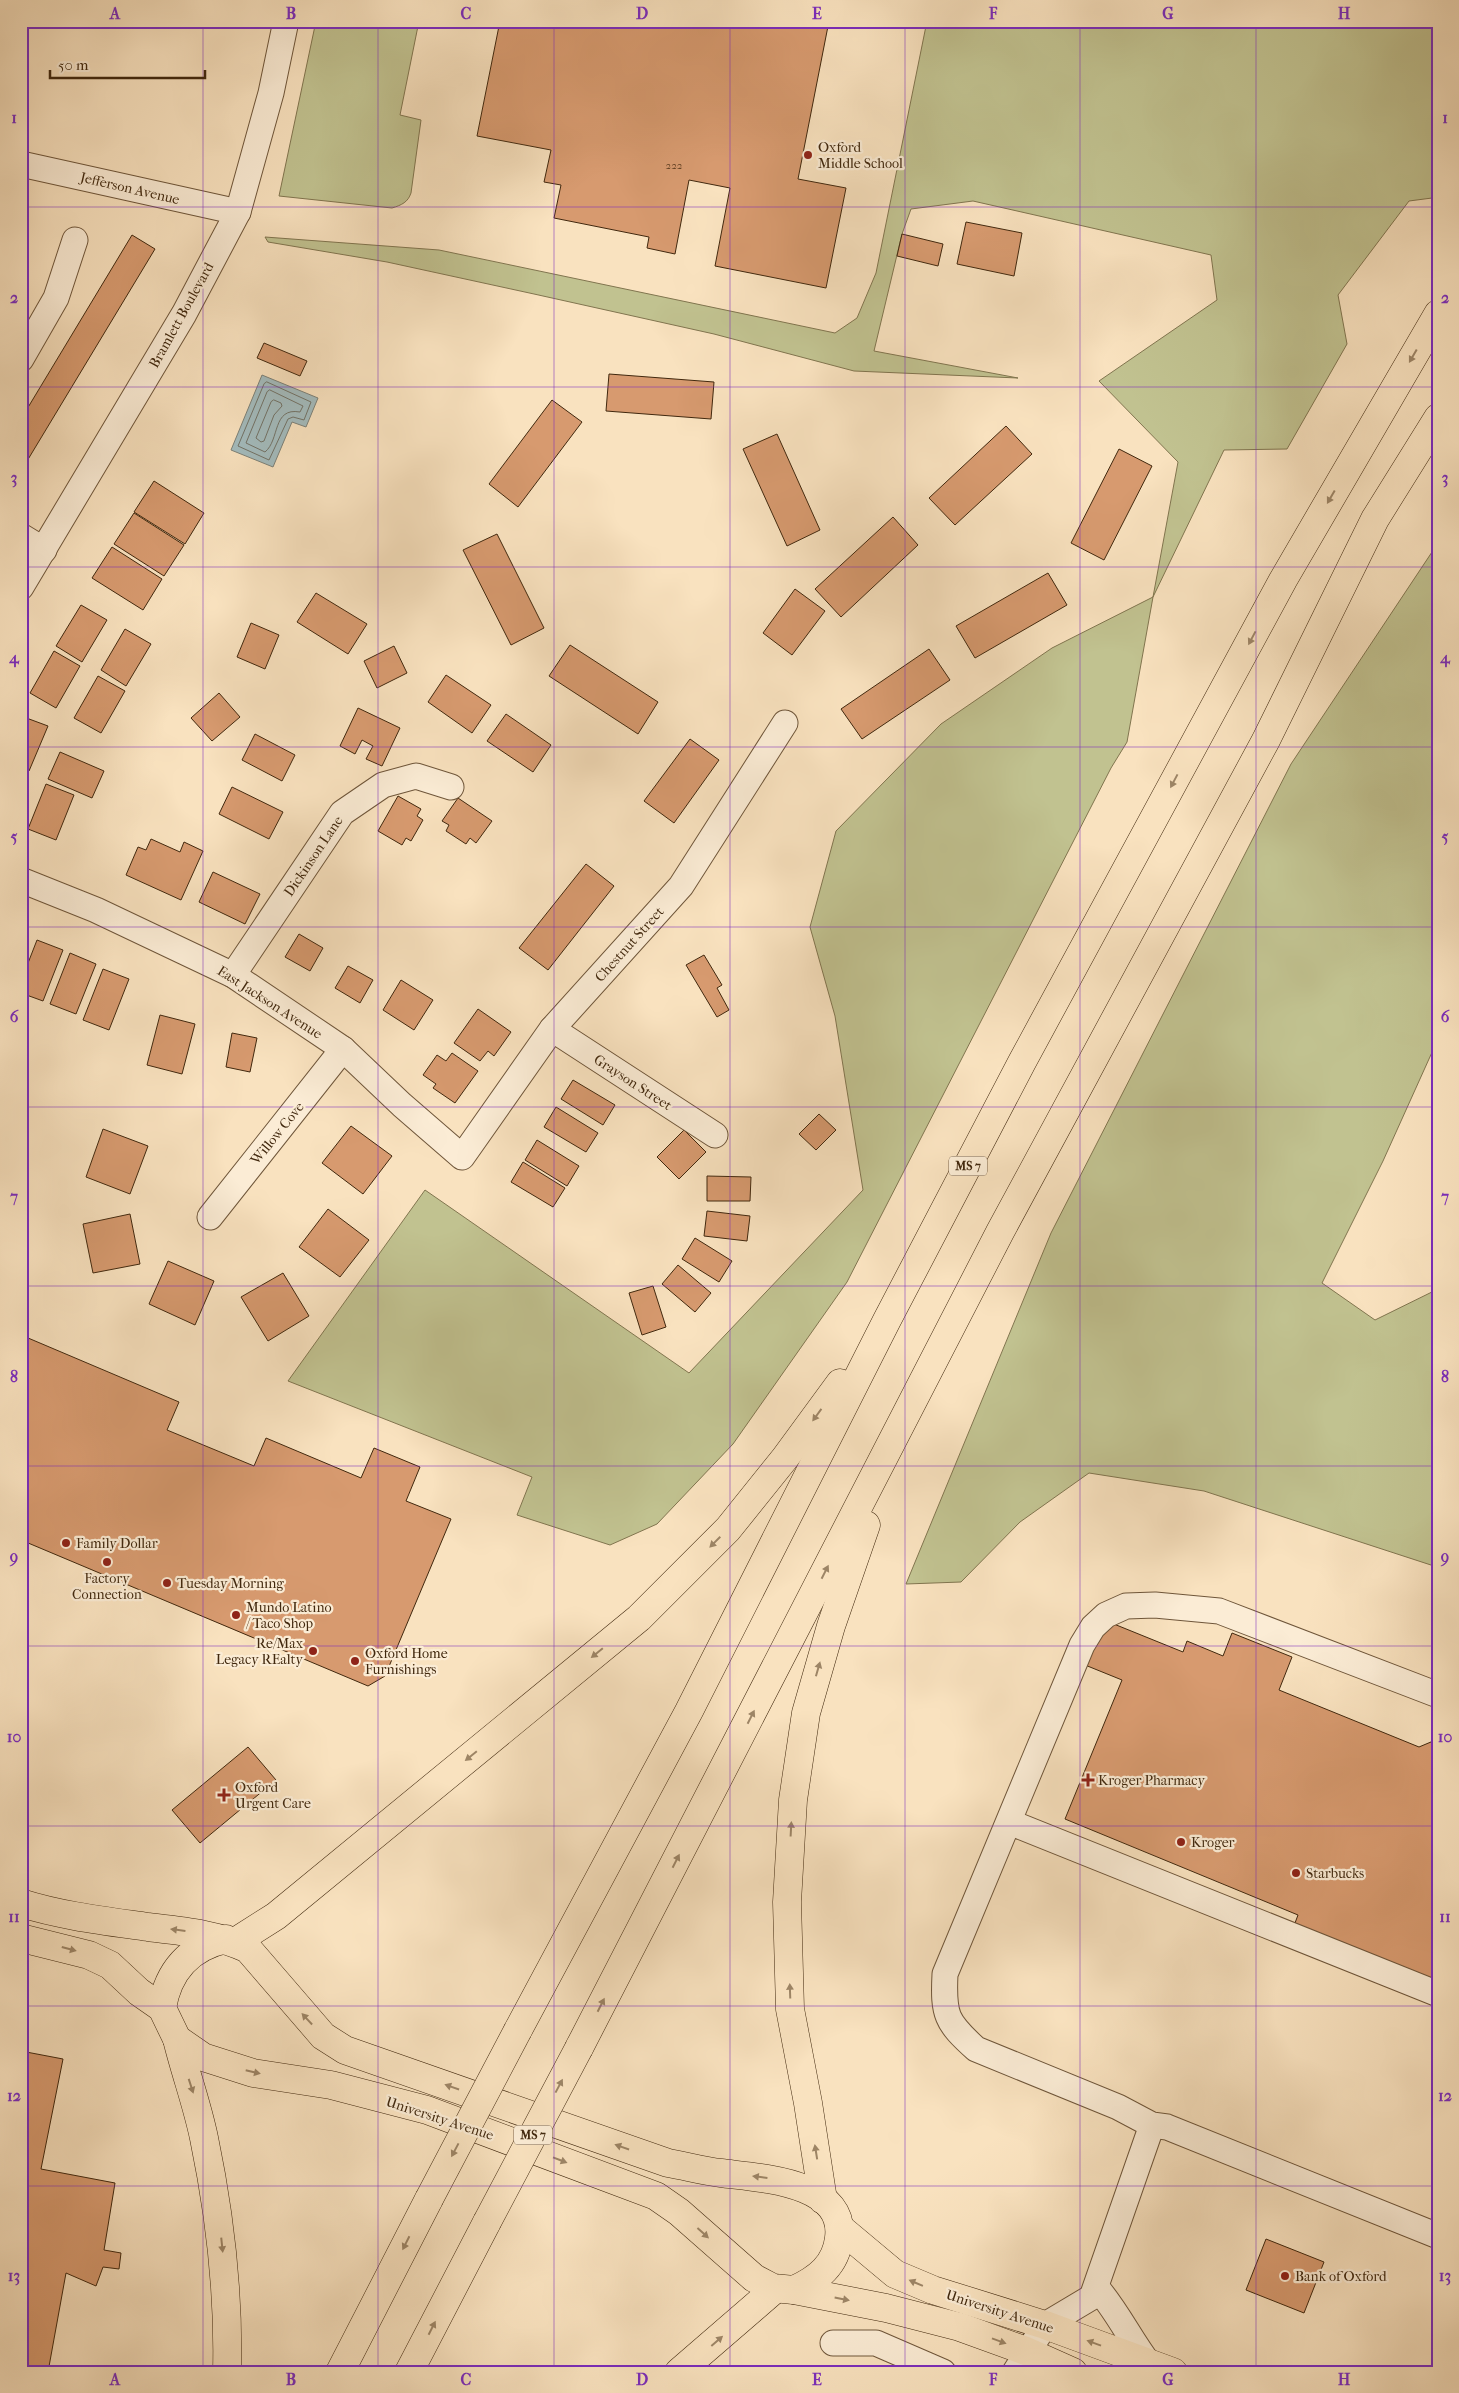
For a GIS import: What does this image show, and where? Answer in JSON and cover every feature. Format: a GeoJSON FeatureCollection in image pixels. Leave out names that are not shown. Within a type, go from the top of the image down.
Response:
{"type":"FeatureCollection","features":[{"type":"Feature","properties":{"kind":"main road","name":"MS 7"},"geometry":{"type":"LineString","coordinates":[[340,2372],[518,2030],[689,1711],[887,1320],[1022,1062],[1283,580],[1438,314]]}},
{"type":"Feature","properties":{"kind":"main road","name":"MS 7"},"geometry":{"type":"LineString","coordinates":[[409,2372],[579,2048],[1000,1232],[1266,740],[1375,519],[1438,418]]}},
{"type":"Feature","properties":{"kind":"main road"},"geometry":{"type":"LineString","coordinates":[[162,2008],[168,1984],[195,1950],[211,1942],[231,1941],[288,1907],[639,1618],[728,1529],[785,1458],[887,1320]]}},
{"type":"Feature","properties":{"kind":"main road"},"geometry":{"type":"LineString","coordinates":[[824,2200],[790,2009],[787,1902],[793,1800],[806,1713],[826,1644],[899,1430]]}},
{"type":"Feature","properties":{"kind":"main road","name":"University Avenue"},"geometry":{"type":"LineString","coordinates":[[21,1902],[45,1910],[231,1941],[248,1949],[323,2036],[345,2050],[668,2162],[718,2172],[772,2179],[801,2187],[824,2200],[837,2217],[840,2228],[895,2274],[933,2290],[1045,2325],[1161,2368]]}},
{"type":"Feature","properties":{"kind":"main road"},"geometry":{"type":"LineString","coordinates":[[21,1938],[89,1955],[103,1962],[162,2008],[177,2039],[204,2138],[223,2242],[228,2316],[227,2372]]}},
{"type":"Feature","properties":{"kind":"main road","name":"University Avenue"},"geometry":{"type":"LineString","coordinates":[[177,2039],[203,2056],[246,2071],[331,2085],[427,2110],[656,2196],[679,2212],[754,2278],[785,2289],[886,2308],[960,2327],[1020,2362],[1073,2372]]}},
{"type":"Feature","properties":{"kind":"main road"},"geometry":{"type":"LineString","coordinates":[[679,2372],[785,2289],[810,2282],[827,2269],[838,2249],[840,2228]]}},
{"type":"Feature","properties":{"kind":"street","name":"Bramlett Boulevard"},"geometry":{"type":"LineString","coordinates":[[21,587],[184,314],[238,212],[271,93],[286,21]]}},
{"type":"Feature","properties":{"kind":"street","name":"Jefferson Avenue"},"geometry":{"type":"LineString","coordinates":[[21,164],[238,212]]}},
{"type":"Feature","properties":{"kind":"street"},"geometry":{"type":"LineString","coordinates":[[21,359],[56,298],[75,240]]}},
{"type":"Feature","properties":{"kind":"street"},"geometry":{"type":"LineString","coordinates":[[21,536],[44,550]]}},
{"type":"Feature","properties":{"kind":"street","name":"Chestnut Street"},"geometry":{"type":"LineString","coordinates":[[462,1157],[552,1029],[680,886],[785,723]]}},
{"type":"Feature","properties":{"kind":"street","name":"Dickinson Lane"},"geometry":{"type":"LineString","coordinates":[[233,975],[342,813],[383,785],[416,776],[451,788]]}},
{"type":"Feature","properties":{"kind":"street","name":"East Jackson Avenue"},"geometry":{"type":"LineString","coordinates":[[21,880],[96,910],[233,975],[343,1049],[402,1105],[462,1157]]}},
{"type":"Feature","properties":{"kind":"street","name":"Grayson Street"},"geometry":{"type":"LineString","coordinates":[[552,1029],[715,1135]]}},
{"type":"Feature","properties":{"kind":"street","name":"Willow Cove"},"geometry":{"type":"LineString","coordinates":[[210,1216],[343,1049]]}},
{"type":"Feature","properties":{"kind":"street"},"geometry":{"type":"LineString","coordinates":[[1438,1695],[1219,1611],[1155,1605],[1126,1606],[1106,1615],[1093,1626],[1082,1645],[1010,1822],[945,1974],[944,1999],[947,2017],[959,2034],[976,2050],[1118,2107],[1152,2125],[1176,2131],[1438,2236]]}},
{"type":"Feature","properties":{"kind":"street"},"geometry":{"type":"LineString","coordinates":[[1010,1822],[1438,1994]]}},
{"type":"Feature","properties":{"kind":"street"},"geometry":{"type":"LineString","coordinates":[[1020,2362],[1045,2325],[1092,2297],[1097,2288],[1152,2125]]}},
{"type":"Feature","properties":{"kind":"street"},"geometry":{"type":"LineString","coordinates":[[1097,2288],[1111,2304],[1130,2339],[1161,2368]]}},
{"type":"Feature","properties":{"kind":"street"},"geometry":{"type":"LineString","coordinates":[[833,2343],[876,2342],[944,2372]]}},
{"type":"Feature","properties":{"kind":"green space"},"geometry":{"type":"Polygon","coordinates":[[[316,21],[419,21],[400,115],[421,120],[411,193],[406,201],[399,206],[392,208],[279,196],[316,21]]]}},
{"type":"Feature","properties":{"kind":"green space"},"geometry":{"type":"Polygon","coordinates":[[[927,21],[1438,21],[1438,185],[1432,198],[1409,201],[1338,295],[1347,344],[1287,449],[1224,450],[1153,597],[1178,462],[1099,381],[1217,300],[1211,255],[973,201],[911,209],[902,234],[874,351],[1018,378],[854,371],[714,334],[387,262],[268,242],[265,237],[439,250],[835,333],[857,318],[876,273],[927,21]]]}},
{"type":"Feature","properties":{"kind":"green space"},"geometry":{"type":"Polygon","coordinates":[[[1438,543],[1438,1039],[1383,1161],[1322,1283],[1375,1320],[1438,1289],[1438,1459],[1434,1566],[1204,1491],[1089,1473],[1020,1522],[961,1582],[906,1584],[1051,1233],[1291,764],[1438,543]]]}},
{"type":"Feature","properties":{"kind":"green space"},"geometry":{"type":"Polygon","coordinates":[[[1153,597],[1127,742],[1111,768],[847,1282],[733,1444],[657,1524],[610,1545],[517,1515],[532,1477],[288,1381],[425,1190],[689,1373],[863,1190],[835,1016],[810,927],[836,831],[941,724],[1052,648],[1153,597]]]}},
{"type":"Feature","properties":{"kind":"water"},"geometry":{"type":"Polygon","coordinates":[[[262,375],[318,398],[306,427],[292,422],[273,467],[231,450],[262,375]]]}},
{"type":"Feature","properties":{"kind":"building"},"geometry":{"type":"Polygon","coordinates":[[[500,21],[829,21],[798,179],[846,188],[826,288],[715,266],[730,188],[689,180],[675,254],[647,248],[649,237],[554,218],[561,185],[544,182],[551,150],[477,136],[500,21]]]}},
{"type":"Feature","properties":{"kind":"building"},"geometry":{"type":"Polygon","coordinates":[[[966,222],[1022,233],[1014,276],[957,264],[966,222]]]}},
{"type":"Feature","properties":{"kind":"building"},"geometry":{"type":"Polygon","coordinates":[[[902,234],[943,244],[938,266],[897,256],[902,234]]]}},
{"type":"Feature","properties":{"kind":"building"},"geometry":{"type":"Polygon","coordinates":[[[132,235],[155,249],[21,471],[21,419],[132,235]]]}},
{"type":"Feature","properties":{"kind":"building"},"geometry":{"type":"Polygon","coordinates":[[[264,343],[307,361],[300,376],[257,358],[264,343]]]}},
{"type":"Feature","properties":{"kind":"building"},"geometry":{"type":"Polygon","coordinates":[[[609,374],[714,382],[711,419],[606,411],[609,374]]]}},
{"type":"Feature","properties":{"kind":"building"},"geometry":{"type":"Polygon","coordinates":[[[552,400],[582,422],[518,507],[489,484],[552,400]]]}},
{"type":"Feature","properties":{"kind":"building"},"geometry":{"type":"Polygon","coordinates":[[[1006,426],[1032,454],[955,525],[929,498],[1006,426]]]}},
{"type":"Feature","properties":{"kind":"building"},"geometry":{"type":"Polygon","coordinates":[[[777,434],[820,530],[787,546],[743,449],[777,434]]]}},
{"type":"Feature","properties":{"kind":"building"},"geometry":{"type":"Polygon","coordinates":[[[1119,449],[1152,466],[1104,560],[1071,543],[1119,449]]]}},
{"type":"Feature","properties":{"kind":"building"},"geometry":{"type":"Polygon","coordinates":[[[154,481],[204,513],[185,544],[134,512],[154,481]]]}},
{"type":"Feature","properties":{"kind":"building"},"geometry":{"type":"Polygon","coordinates":[[[134,513],[184,545],[164,576],[114,544],[134,513]]]}},
{"type":"Feature","properties":{"kind":"building"},"geometry":{"type":"Polygon","coordinates":[[[893,517],[918,545],[841,617],[815,589],[893,517]]]}},
{"type":"Feature","properties":{"kind":"building"},"geometry":{"type":"Polygon","coordinates":[[[497,534],[544,628],[511,645],[463,550],[497,534]]]}},
{"type":"Feature","properties":{"kind":"building"},"geometry":{"type":"Polygon","coordinates":[[[112,547],[162,579],[143,610],[92,578],[112,547]]]}},
{"type":"Feature","properties":{"kind":"building"},"geometry":{"type":"Polygon","coordinates":[[[1048,573],[1067,605],[975,658],[956,626],[1048,573]]]}},
{"type":"Feature","properties":{"kind":"building"},"geometry":{"type":"Polygon","coordinates":[[[795,589],[825,611],[792,655],[763,633],[795,589]]]}},
{"type":"Feature","properties":{"kind":"building"},"geometry":{"type":"Polygon","coordinates":[[[316,593],[367,624],[348,654],[297,622],[316,593]]]}},
{"type":"Feature","properties":{"kind":"building"},"geometry":{"type":"Polygon","coordinates":[[[81,605],[107,620],[82,662],[56,646],[81,605]]]}},
{"type":"Feature","properties":{"kind":"building"},"geometry":{"type":"Polygon","coordinates":[[[251,623],[279,635],[265,669],[237,657],[251,623]]]}},
{"type":"Feature","properties":{"kind":"building"},"geometry":{"type":"Polygon","coordinates":[[[125,629],[151,644],[126,686],[101,670],[125,629]]]}},
{"type":"Feature","properties":{"kind":"building"},"geometry":{"type":"Polygon","coordinates":[[[570,645],[658,702],[638,734],[549,676],[570,645]]]}},
{"type":"Feature","properties":{"kind":"building"},"geometry":{"type":"Polygon","coordinates":[[[394,646],[407,673],[377,688],[364,661],[394,646]]]}},
{"type":"Feature","properties":{"kind":"building"},"geometry":{"type":"Polygon","coordinates":[[[929,649],[950,680],[862,739],[841,709],[929,649]]]}},
{"type":"Feature","properties":{"kind":"building"},"geometry":{"type":"Polygon","coordinates":[[[54,651],[80,666],[56,708],[30,693],[54,651]]]}},
{"type":"Feature","properties":{"kind":"building"},"geometry":{"type":"Polygon","coordinates":[[[446,675],[491,705],[472,733],[428,702],[446,675]]]}},
{"type":"Feature","properties":{"kind":"building"},"geometry":{"type":"Polygon","coordinates":[[[98,676],[125,691],[101,733],[74,718],[98,676]]]}},
{"type":"Feature","properties":{"kind":"building"},"geometry":{"type":"Polygon","coordinates":[[[219,693],[240,717],[212,741],[191,718],[219,693]]]}},
{"type":"Feature","properties":{"kind":"building"},"geometry":{"type":"Polygon","coordinates":[[[358,708],[400,728],[382,766],[366,759],[373,746],[362,740],[355,754],[340,746],[358,708]]]}},
{"type":"Feature","properties":{"kind":"building"},"geometry":{"type":"Polygon","coordinates":[[[506,714],[551,745],[533,772],[487,741],[506,714]]]}},
{"type":"Feature","properties":{"kind":"building"},"geometry":{"type":"Polygon","coordinates":[[[21,716],[48,726],[29,771],[21,768],[21,716]]]}},
{"type":"Feature","properties":{"kind":"building"},"geometry":{"type":"Polygon","coordinates":[[[255,734],[295,755],[282,781],[242,760],[255,734]]]}},
{"type":"Feature","properties":{"kind":"building"},"geometry":{"type":"Polygon","coordinates":[[[690,739],[719,760],[674,823],[644,801],[690,739]]]}},
{"type":"Feature","properties":{"kind":"building"},"geometry":{"type":"Polygon","coordinates":[[[60,752],[104,771],[92,798],[48,779],[60,752]]]}},
{"type":"Feature","properties":{"kind":"building"},"geometry":{"type":"Polygon","coordinates":[[[21,774],[28,777],[21,794],[21,774]]]}},
{"type":"Feature","properties":{"kind":"building"},"geometry":{"type":"Polygon","coordinates":[[[46,784],[74,795],[56,840],[28,829],[46,784]]]}},
{"type":"Feature","properties":{"kind":"building"},"geometry":{"type":"Polygon","coordinates":[[[232,787],[283,812],[269,839],[219,814],[232,787]]]}},
{"type":"Feature","properties":{"kind":"building"},"geometry":{"type":"Polygon","coordinates":[[[398,796],[421,809],[417,816],[423,820],[411,841],[406,838],[402,845],[378,831],[398,796]]]}},
{"type":"Feature","properties":{"kind":"building"},"geometry":{"type":"Polygon","coordinates":[[[458,798],[492,821],[476,843],[470,838],[466,844],[446,831],[449,825],[442,821],[458,798]]]}},
{"type":"Feature","properties":{"kind":"building"},"geometry":{"type":"Polygon","coordinates":[[[151,839],[180,852],[184,842],[203,851],[181,900],[126,875],[138,847],[146,850],[151,839]]]}},
{"type":"Feature","properties":{"kind":"building"},"geometry":{"type":"Polygon","coordinates":[[[586,864],[614,886],[548,970],[519,948],[586,864]]]}},
{"type":"Feature","properties":{"kind":"building"},"geometry":{"type":"Polygon","coordinates":[[[213,872],[260,894],[245,924],[199,902],[213,872]]]}},
{"type":"Feature","properties":{"kind":"building"},"geometry":{"type":"Polygon","coordinates":[[[299,934],[323,948],[310,971],[285,957],[299,934]]]}},
{"type":"Feature","properties":{"kind":"building"},"geometry":{"type":"Polygon","coordinates":[[[37,940],[63,950],[43,1001],[21,993],[21,981],[37,940]]]}},
{"type":"Feature","properties":{"kind":"building"},"geometry":{"type":"Polygon","coordinates":[[[70,953],[96,964],[76,1014],[50,1004],[70,953]]]}},
{"type":"Feature","properties":{"kind":"building"},"geometry":{"type":"Polygon","coordinates":[[[704,955],[722,985],[717,988],[729,1010],[717,1017],[686,965],[704,955]]]}},
{"type":"Feature","properties":{"kind":"building"},"geometry":{"type":"Polygon","coordinates":[[[348,966],[373,980],[360,1003],[335,988],[348,966]]]}},
{"type":"Feature","properties":{"kind":"building"},"geometry":{"type":"Polygon","coordinates":[[[103,969],[129,979],[109,1030],[83,1020],[103,969]]]}},
{"type":"Feature","properties":{"kind":"building"},"geometry":{"type":"Polygon","coordinates":[[[401,980],[433,1000],[414,1030],[383,1010],[401,980]]]}},
{"type":"Feature","properties":{"kind":"building"},"geometry":{"type":"Polygon","coordinates":[[[478,1009],[511,1032],[494,1056],[488,1051],[480,1061],[454,1043],[478,1009]]]}},
{"type":"Feature","properties":{"kind":"building"},"geometry":{"type":"Polygon","coordinates":[[[160,1015],[195,1024],[182,1074],[147,1065],[160,1015]]]}},
{"type":"Feature","properties":{"kind":"building"},"geometry":{"type":"Polygon","coordinates":[[[232,1033],[257,1038],[250,1072],[226,1067],[232,1033]]]}},
{"type":"Feature","properties":{"kind":"building"},"geometry":{"type":"Polygon","coordinates":[[[452,1053],[478,1071],[455,1103],[433,1088],[436,1084],[423,1075],[437,1055],[446,1061],[452,1053]]]}},
{"type":"Feature","properties":{"kind":"building"},"geometry":{"type":"Polygon","coordinates":[[[573,1080],[615,1105],[603,1125],[561,1099],[573,1080]]]}},
{"type":"Feature","properties":{"kind":"building"},"geometry":{"type":"Polygon","coordinates":[[[556,1107],[598,1133],[586,1152],[544,1127],[556,1107]]]}},
{"type":"Feature","properties":{"kind":"building"},"geometry":{"type":"Polygon","coordinates":[[[819,1114],[836,1130],[816,1150],[799,1134],[819,1114]]]}},
{"type":"Feature","properties":{"kind":"building"},"geometry":{"type":"Polygon","coordinates":[[[351,1126],[392,1156],[363,1194],[322,1163],[351,1126]]]}},
{"type":"Feature","properties":{"kind":"building"},"geometry":{"type":"Polygon","coordinates":[[[103,1129],[148,1146],[130,1194],[86,1177],[103,1129]]]}},
{"type":"Feature","properties":{"kind":"building"},"geometry":{"type":"Polygon","coordinates":[[[684,1130],[706,1152],[679,1179],[657,1157],[684,1130]]]}},
{"type":"Feature","properties":{"kind":"building"},"geometry":{"type":"Polygon","coordinates":[[[537,1140],[579,1166],[567,1186],[525,1160],[537,1140]]]}},
{"type":"Feature","properties":{"kind":"building"},"geometry":{"type":"Polygon","coordinates":[[[523,1162],[565,1188],[553,1207],[511,1182],[523,1162]]]}},
{"type":"Feature","properties":{"kind":"building"},"geometry":{"type":"Polygon","coordinates":[[[707,1176],[751,1177],[750,1201],[707,1201],[707,1176]]]}},
{"type":"Feature","properties":{"kind":"building"},"geometry":{"type":"Polygon","coordinates":[[[328,1209],[369,1240],[340,1277],[299,1247],[328,1209]]]}},
{"type":"Feature","properties":{"kind":"building"},"geometry":{"type":"Polygon","coordinates":[[[707,1211],[750,1216],[747,1241],[704,1236],[707,1211]]]}},
{"type":"Feature","properties":{"kind":"building"},"geometry":{"type":"Polygon","coordinates":[[[130,1214],[140,1264],[93,1273],[83,1224],[130,1214]]]}},
{"type":"Feature","properties":{"kind":"building"},"geometry":{"type":"Polygon","coordinates":[[[695,1238],[732,1261],[719,1282],[682,1259],[695,1238]]]}},
{"type":"Feature","properties":{"kind":"building"},"geometry":{"type":"Polygon","coordinates":[[[168,1261],[214,1281],[195,1325],[149,1304],[168,1261]]]}},
{"type":"Feature","properties":{"kind":"building"},"geometry":{"type":"Polygon","coordinates":[[[678,1265],[711,1293],[695,1312],[662,1284],[678,1265]]]}},
{"type":"Feature","properties":{"kind":"building"},"geometry":{"type":"Polygon","coordinates":[[[283,1273],[309,1316],[268,1341],[241,1297],[283,1273]]]}},
{"type":"Feature","properties":{"kind":"building"},"geometry":{"type":"Polygon","coordinates":[[[653,1286],[666,1327],[642,1335],[629,1293],[653,1286]]]}},
{"type":"Feature","properties":{"kind":"building"},"geometry":{"type":"Polygon","coordinates":[[[21,1335],[179,1402],[167,1430],[254,1466],[266,1438],[361,1478],[374,1448],[420,1467],[406,1501],[451,1519],[385,1676],[368,1686],[21,1540],[21,1335]]]}},
{"type":"Feature","properties":{"kind":"building"},"geometry":{"type":"Polygon","coordinates":[[[1104,1620],[1183,1652],[1187,1641],[1223,1656],[1232,1633],[1292,1657],[1279,1690],[1419,1747],[1438,1739],[1438,1981],[1292,1931],[1298,1915],[1065,1819],[1122,1680],[1085,1665],[1104,1620]]]}},
{"type":"Feature","properties":{"kind":"building","name":"Oxford Urgent Care"},"geometry":{"type":"Polygon","coordinates":[[[248,1747],[276,1780],[200,1843],[172,1810],[248,1747]]]}},
{"type":"Feature","properties":{"kind":"building"},"geometry":{"type":"Polygon","coordinates":[[[21,2051],[63,2059],[41,2169],[115,2183],[104,2250],[121,2253],[119,2269],[103,2267],[96,2286],[66,2273],[48,2372],[21,2372],[21,2051]]]}},
{"type":"Feature","properties":{"kind":"building","name":"Bank of Oxford"},"geometry":{"type":"Polygon","coordinates":[[[1266,2239],[1324,2262],[1304,2313],[1246,2290],[1266,2239]]]}},
{"type":"Feature","properties":{"kind":"place","name":"Oxford Middle School"},"geometry":{"type":"Point","coordinates":[808,155]}},
{"type":"Feature","properties":{"kind":"place","name":"Family Dollar"},"geometry":{"type":"Point","coordinates":[66,1543]}},
{"type":"Feature","properties":{"kind":"place","name":"Factory Connection"},"geometry":{"type":"Point","coordinates":[107,1562]}},
{"type":"Feature","properties":{"kind":"place","name":"Tuesday Morning"},"geometry":{"type":"Point","coordinates":[167,1583]}},
{"type":"Feature","properties":{"kind":"place","name":"Mundo Latino / Taco Shop"},"geometry":{"type":"Point","coordinates":[236,1615]}},
{"type":"Feature","properties":{"kind":"place","name":"Re/Max Legacy REalty"},"geometry":{"type":"Point","coordinates":[313,1651]}},
{"type":"Feature","properties":{"kind":"place","name":"Oxford Home Furnishings"},"geometry":{"type":"Point","coordinates":[355,1661]}},
{"type":"Feature","properties":{"kind":"place","name":"Kroger Pharmacy"},"geometry":{"type":"Point","coordinates":[1088,1780]}},
{"type":"Feature","properties":{"kind":"place","name":"Oxford Urgent Care"},"geometry":{"type":"Point","coordinates":[224,1795]}},
{"type":"Feature","properties":{"kind":"place","name":"Kroger"},"geometry":{"type":"Point","coordinates":[1181,1842]}},
{"type":"Feature","properties":{"kind":"place","name":"Starbucks"},"geometry":{"type":"Point","coordinates":[1296,1873]}},
{"type":"Feature","properties":{"kind":"place","name":"Bank of Oxford"},"geometry":{"type":"Point","coordinates":[1285,2276]}}]}
